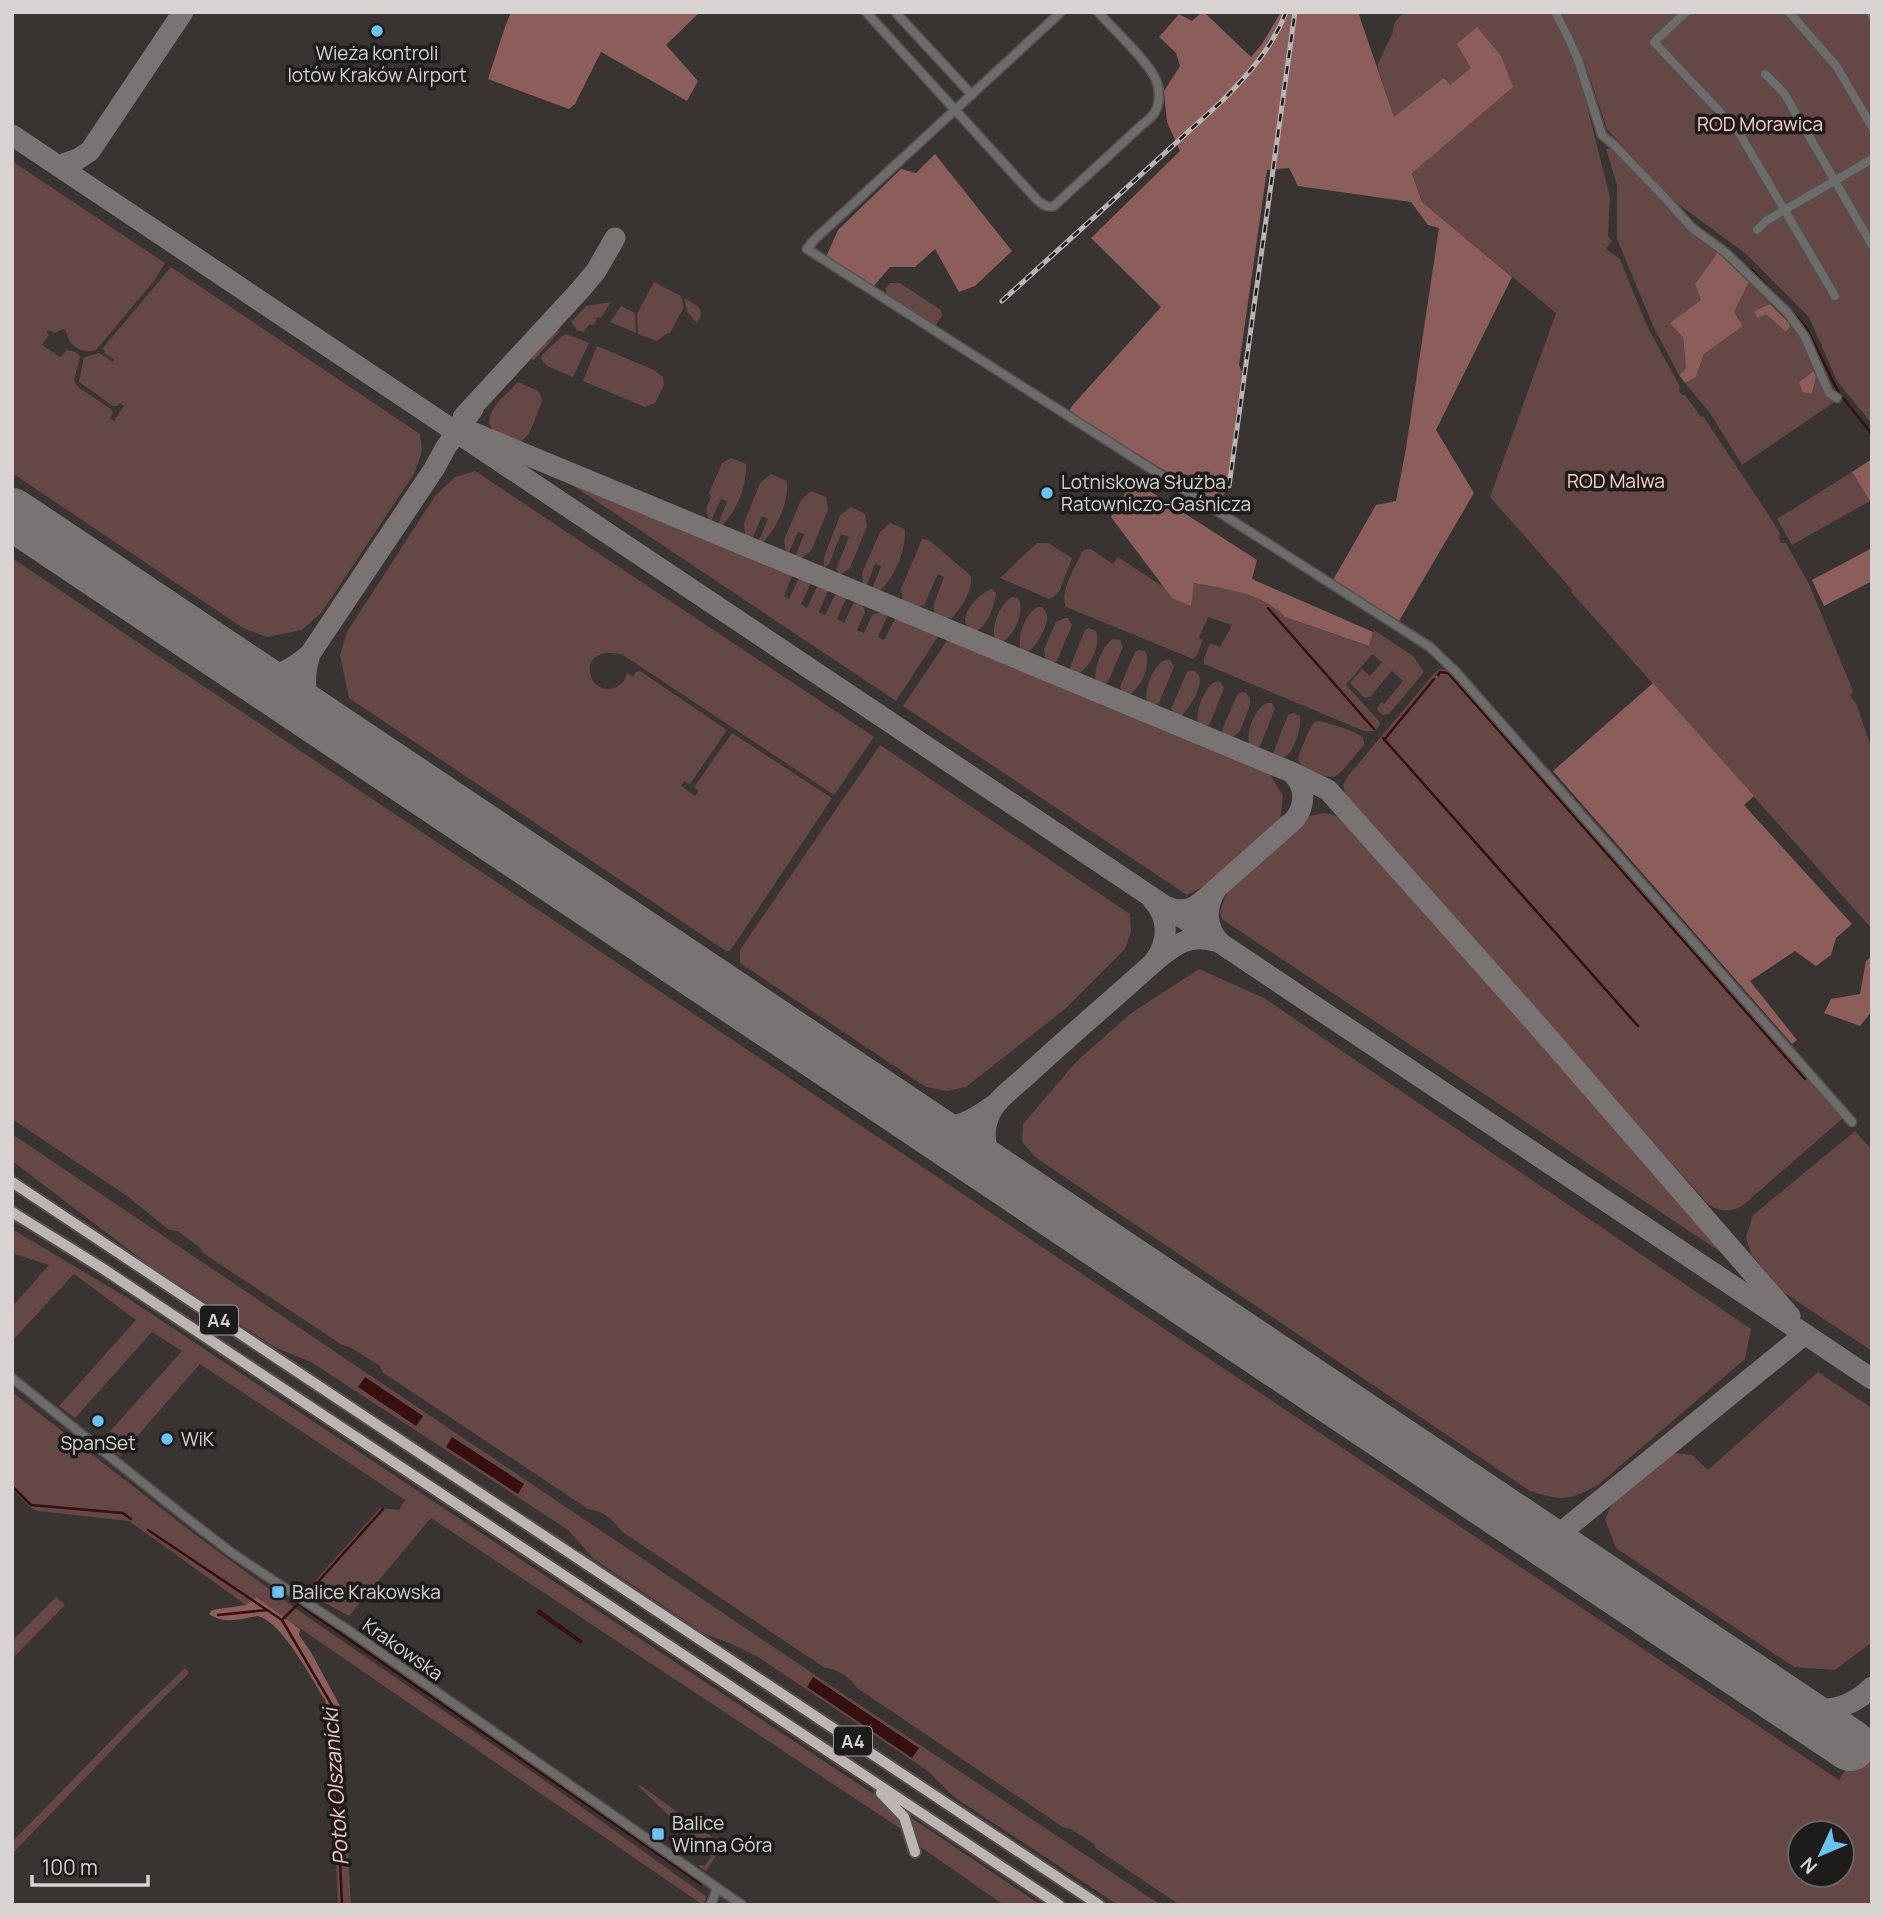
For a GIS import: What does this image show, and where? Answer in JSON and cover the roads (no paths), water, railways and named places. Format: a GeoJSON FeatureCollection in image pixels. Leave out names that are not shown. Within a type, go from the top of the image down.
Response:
{"type":"FeatureCollection","features":[{"type":"Feature","properties":{"kind":"highway","name":"A4"},"geometry":{"type":"LineString","coordinates":[[12,1182],[1099,1905]]}},
{"type":"Feature","properties":{"kind":"highway","name":"A4"},"geometry":{"type":"LineString","coordinates":[[12,1212],[102,1268],[1059,1905]]}},
{"type":"Feature","properties":{"kind":"highway"},"geometry":{"type":"LineString","coordinates":[[856,1770],[900,1812],[906,1821],[915,1852]]}},
{"type":"Feature","properties":{"kind":"street"},"geometry":{"type":"LineString","coordinates":[[866,12],[1045,206],[1054,206],[1154,113],[1158,102],[1156,79],[1098,12]]}},
{"type":"Feature","properties":{"kind":"street"},"geometry":{"type":"LineString","coordinates":[[1061,12],[807,249],[1430,647],[1464,681],[1852,1122]]}},
{"type":"Feature","properties":{"kind":"street"},"geometry":{"type":"LineString","coordinates":[[1555,12],[1578,60],[1602,135],[1692,228],[1724,252],[1787,312],[1805,337],[1829,393],[1837,398]]}},
{"type":"Feature","properties":{"kind":"street"},"geometry":{"type":"LineString","coordinates":[[1686,12],[1654,43],[1738,131],[1835,296]]}},
{"type":"Feature","properties":{"kind":"street"},"geometry":{"type":"LineString","coordinates":[[1789,12],[1837,67],[1872,127]]}},
{"type":"Feature","properties":{"kind":"street"},"geometry":{"type":"LineString","coordinates":[[897,14],[972,95]]}},
{"type":"Feature","properties":{"kind":"street"},"geometry":{"type":"LineString","coordinates":[[1765,74],[1784,93],[1872,245]]}},
{"type":"Feature","properties":{"kind":"street"},"geometry":{"type":"LineString","coordinates":[[1757,230],[1766,221],[1872,159]]}},
{"type":"Feature","properties":{"kind":"street","name":"Krakowska"},"geometry":{"type":"LineString","coordinates":[[12,1378],[232,1553],[348,1630],[742,1905]]}},
{"type":"Feature","properties":{"kind":"street"},"geometry":{"type":"LineString","coordinates":[[711,1905],[716,1887]]}},
{"type":"Feature","properties":{"kind":"waterway"},"geometry":{"type":"LineString","coordinates":[[1751,269],[1806,327],[1839,393]]}},
{"type":"Feature","properties":{"kind":"waterway"},"geometry":{"type":"LineString","coordinates":[[1843,398],[1872,434]]}},
{"type":"Feature","properties":{"kind":"waterway"},"geometry":{"type":"LineString","coordinates":[[1268,608],[1374,729]]}},
{"type":"Feature","properties":{"kind":"waterway"},"geometry":{"type":"LineString","coordinates":[[1438,675],[1440,672],[1448,673],[1805,1079]]}},
{"type":"Feature","properties":{"kind":"waterway"},"geometry":{"type":"LineString","coordinates":[[1384,740],[1434,679]]}},
{"type":"Feature","properties":{"kind":"waterway"},"geometry":{"type":"LineString","coordinates":[[1383,738],[1638,1026]]}},
{"type":"Feature","properties":{"kind":"waterway"},"geometry":{"type":"LineString","coordinates":[[12,1486],[31,1505],[123,1513],[131,1519]]}},
{"type":"Feature","properties":{"kind":"waterway","name":"Potok Olszanicki"},"geometry":{"type":"LineString","coordinates":[[309,1592],[383,1509]]}},
{"type":"Feature","properties":{"kind":"waterway","name":"Potok Olszanicki"},"geometry":{"type":"LineString","coordinates":[[148,1530],[282,1620],[333,1707],[342,1905]]}},
{"type":"Feature","properties":{"kind":"waterway"},"geometry":{"type":"LineString","coordinates":[[282,1620],[298,1604],[701,1884]]}},
{"type":"Feature","properties":{"kind":"waterway"},"geometry":{"type":"LineString","coordinates":[[218,1615],[267,1610]]}},
{"type":"Feature","properties":{"kind":"railway"},"geometry":{"type":"LineString","coordinates":[[1002,301],[1222,101],[1267,49],[1286,12]]}},
{"type":"Feature","properties":{"kind":"railway"},"geometry":{"type":"LineString","coordinates":[[1229,486],[1295,12]]}},
{"type":"Feature","properties":{"kind":"place","name":"Wieża kontroli lotów Kraków Airport"},"geometry":{"type":"Point","coordinates":[377,31]}},
{"type":"Feature","properties":{"kind":"place","name":"Lotniskowa Służba Ratowniczo-Gaśnicza"},"geometry":{"type":"Point","coordinates":[1047,493]}},
{"type":"Feature","properties":{"kind":"place","name":"SpanSet"},"geometry":{"type":"Point","coordinates":[98,1421]}},
{"type":"Feature","properties":{"kind":"place","name":"WiK"},"geometry":{"type":"Point","coordinates":[167,1439]}},
{"type":"Feature","properties":{"kind":"place","name":"Balice Krakowska"},"geometry":{"type":"Point","coordinates":[278,1592]}},
{"type":"Feature","properties":{"kind":"place","name":"Balice Winna Góra"},"geometry":{"type":"Point","coordinates":[658,1834]}},
{"type":"Feature","properties":{"kind":"park label","name":"ROD Morawica"},"geometry":{"type":"Point","coordinates":[1760,124]}},
{"type":"Feature","properties":{"kind":"park label","name":"ROD Malwa"},"geometry":{"type":"Point","coordinates":[1616,481]}}]}
